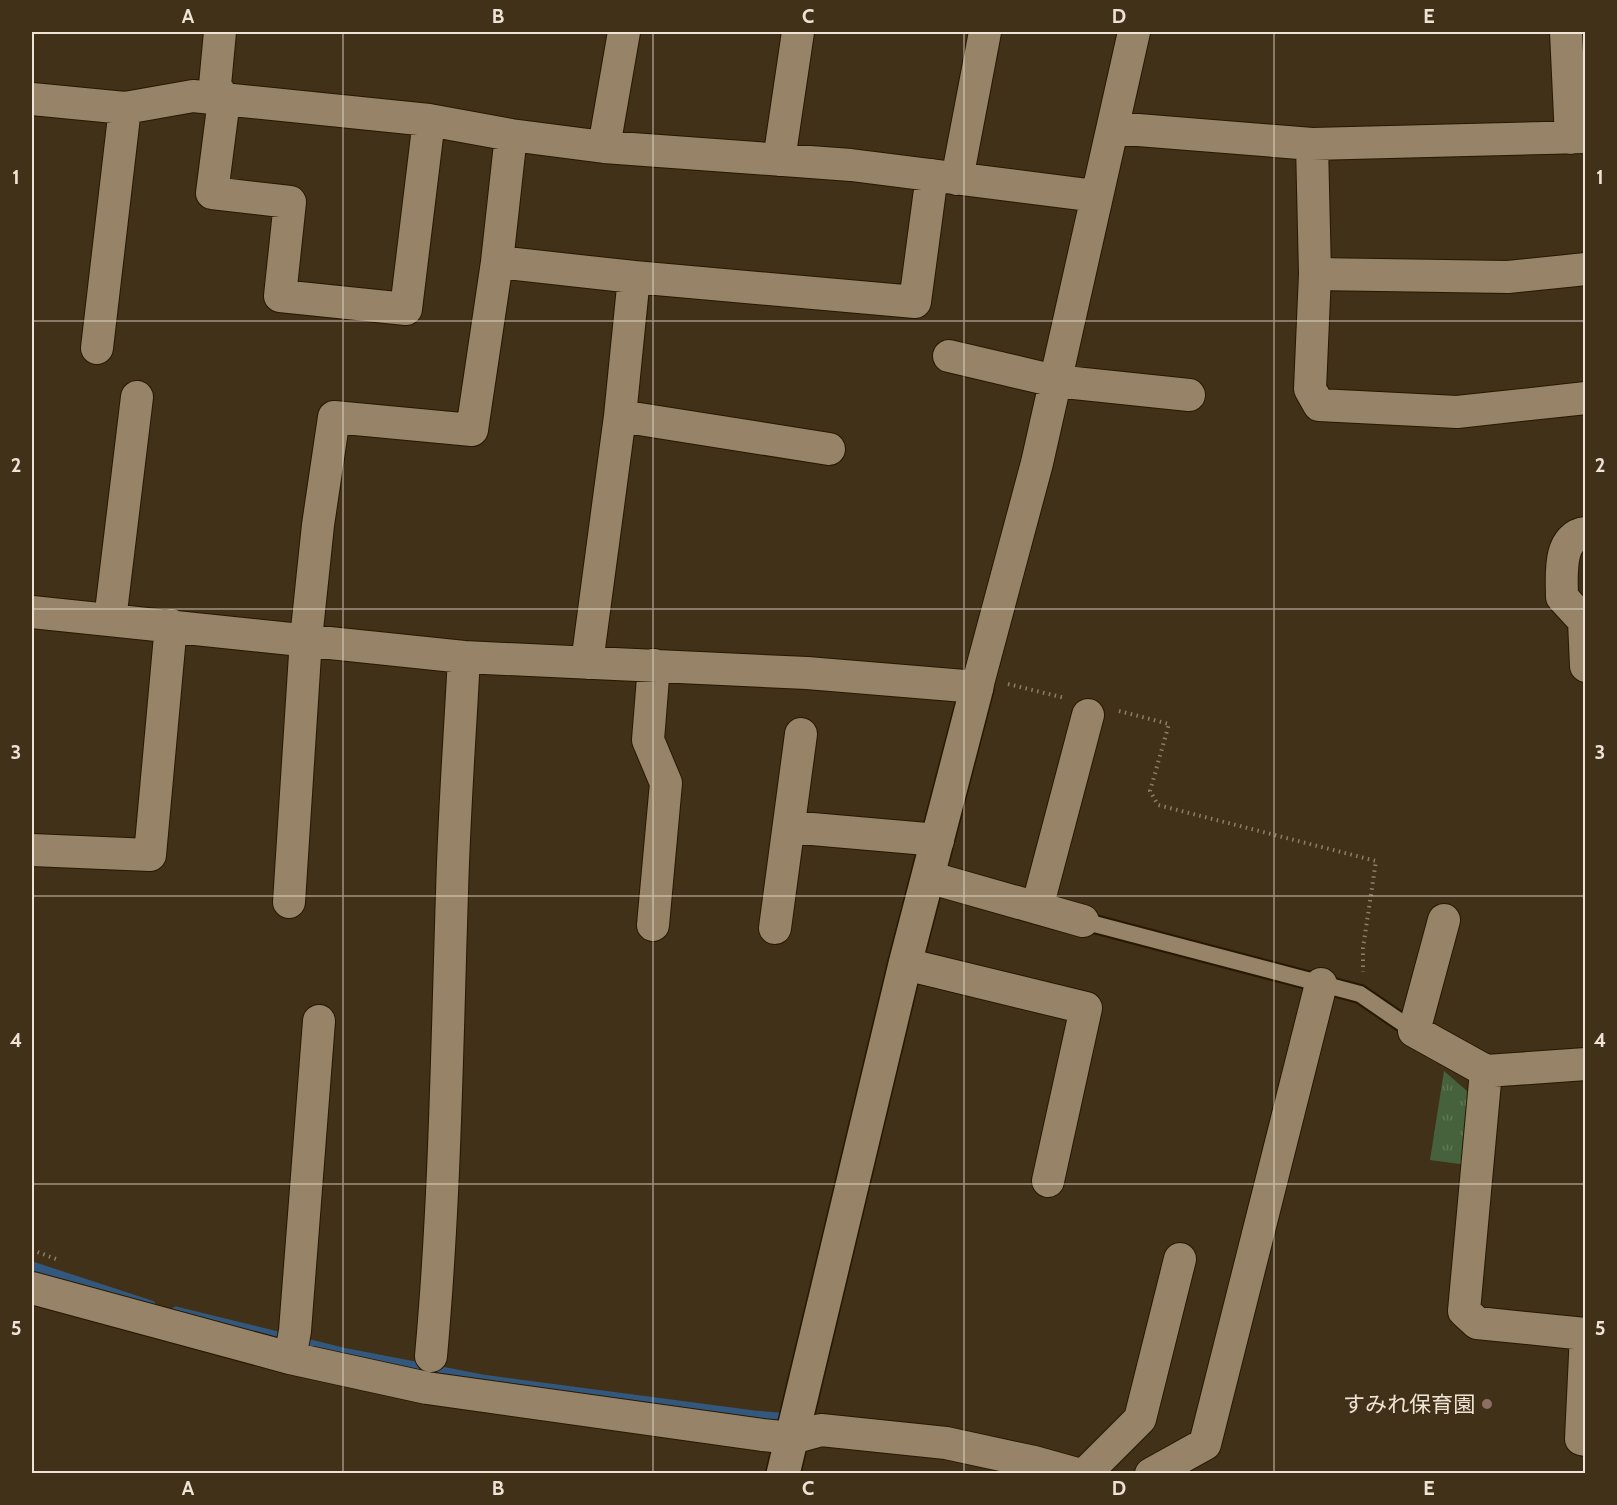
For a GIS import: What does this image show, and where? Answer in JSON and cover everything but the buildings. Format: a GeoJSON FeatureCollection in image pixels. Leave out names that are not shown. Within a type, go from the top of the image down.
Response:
{"type":"FeatureCollection","features":[{"type":"Feature","properties":{"kind":"street"},"geometry":{"type":"LineString","coordinates":[[220,32],[215,85],[224,100],[212,193],[290,202],[280,296],[406,309],[429,120]]}},
{"type":"Feature","properties":{"kind":"street"},"geometry":{"type":"LineString","coordinates":[[604,147],[624,32]]}},
{"type":"Feature","properties":{"kind":"street"},"geometry":{"type":"LineString","coordinates":[[779,160],[798,32]]}},
{"type":"Feature","properties":{"kind":"street"},"geometry":{"type":"LineString","coordinates":[[497,262],[634,277],[915,302],[944,177],[985,32]]}},
{"type":"Feature","properties":{"kind":"street"},"geometry":{"type":"LineString","coordinates":[[783,1473],[905,964],[938,840],[989,685],[1134,32]]}},
{"type":"Feature","properties":{"kind":"street"},"geometry":{"type":"LineString","coordinates":[[1113,128],[1312,144],[1578,138],[1566,32]]}},
{"type":"Feature","properties":{"kind":"street"},"geometry":{"type":"LineString","coordinates":[[32,99],[125,108],[193,96],[429,120],[511,135],[604,147],[851,165],[1096,196]]}},
{"type":"Feature","properties":{"kind":"street"},"geometry":{"type":"LineString","coordinates":[[97,348],[125,108]]}},
{"type":"Feature","properties":{"kind":"street"},"geometry":{"type":"LineString","coordinates":[[289,902],[306,639],[318,525],[334,417],[472,430],[497,262],[511,135]]}},
{"type":"Feature","properties":{"kind":"street"},"geometry":{"type":"LineString","coordinates":[[1312,144],[1315,274],[1310,389],[1319,405],[1457,412],[1586,398]]}},
{"type":"Feature","properties":{"kind":"street"},"geometry":{"type":"LineString","coordinates":[[1315,274],[1508,277],[1586,269]]}},
{"type":"Feature","properties":{"kind":"street"},"geometry":{"type":"LineString","coordinates":[[587,663],[620,416],[634,277]]}},
{"type":"Feature","properties":{"kind":"street"},"geometry":{"type":"LineString","coordinates":[[949,356],[1055,381],[1189,395]]}},
{"type":"Feature","properties":{"kind":"street"},"geometry":{"type":"LineString","coordinates":[[110,620],[137,398]]}},
{"type":"Feature","properties":{"kind":"street"},"geometry":{"type":"LineString","coordinates":[[620,416],[829,449]]}},
{"type":"Feature","properties":{"kind":"street"},"geometry":{"type":"LineString","coordinates":[[1586,533],[1579,534],[1563,552],[1562,597],[1584,621],[1586,666]]}},
{"type":"Feature","properties":{"kind":"street"},"geometry":{"type":"LineString","coordinates":[[32,612],[464,657],[807,673],[989,685]]}},
{"type":"Feature","properties":{"kind":"street"},"geometry":{"type":"LineString","coordinates":[[32,850],[150,855],[171,626]]}},
{"type":"Feature","properties":{"kind":"street"},"geometry":{"type":"LineString","coordinates":[[431,1356],[442,1211],[452,891],[464,657]]}},
{"type":"Feature","properties":{"kind":"street"},"geometry":{"type":"LineString","coordinates":[[653,925],[666,783],[648,740],[654,665]]}},
{"type":"Feature","properties":{"kind":"street"},"geometry":{"type":"LineString","coordinates":[[1037,908],[1090,708]]}},
{"type":"Feature","properties":{"kind":"street"},"geometry":{"type":"LineString","coordinates":[[775,928],[801,734]]}},
{"type":"Feature","properties":{"kind":"street"},"geometry":{"type":"LineString","coordinates":[[789,827],[938,840]]}},
{"type":"Feature","properties":{"kind":"street"},"geometry":{"type":"LineString","coordinates":[[928,877],[1083,921]]}},
{"type":"Feature","properties":{"kind":"street"},"geometry":{"type":"LineString","coordinates":[[1444,920],[1414,1031],[1486,1071],[1586,1064]]}},
{"type":"Feature","properties":{"kind":"street"},"geometry":{"type":"LineString","coordinates":[[905,964],[1086,1008],[1048,1181]]}},
{"type":"Feature","properties":{"kind":"street"},"geometry":{"type":"LineString","coordinates":[[1151,1473],[1205,1444],[1321,984]]}},
{"type":"Feature","properties":{"kind":"street"},"geometry":{"type":"LineString","coordinates":[[293,1346],[319,1021]]}},
{"type":"Feature","properties":{"kind":"street"},"geometry":{"type":"LineString","coordinates":[[1486,1071],[1464,1311],[1477,1323],[1586,1334],[1581,1439],[1586,1440]]}},
{"type":"Feature","properties":{"kind":"street"},"geometry":{"type":"LineString","coordinates":[[1085,1473],[1140,1419],[1180,1259]]}},
{"type":"Feature","properties":{"kind":"street"},"geometry":{"type":"LineString","coordinates":[[32,1288],[293,1346],[427,1388],[795,1425],[821,1430],[946,1443],[1077,1473]]}},
{"type":"Feature","properties":{"kind":"lane"},"geometry":{"type":"LineString","coordinates":[[1083,921],[1363,996],[1414,1031]]}},
{"type":"Feature","properties":{"kind":"path"},"geometry":{"type":"LineString","coordinates":[[989,685],[1169,724],[1150,791],[1158,805],[1376,861],[1363,948],[1363,996]]}},
{"type":"Feature","properties":{"kind":"green space"},"geometry":{"type":"Polygon","coordinates":[[[1444,1071],[1475,1098],[1467,1165],[1430,1160],[1444,1071]]]}},
{"type":"Feature","properties":{"kind":"waterway"},"geometry":{"type":"LineString","coordinates":[[32,1266],[151,1305]]}},
{"type":"Feature","properties":{"kind":"waterway"},"geometry":{"type":"LineString","coordinates":[[176,1311],[347,1353],[482,1379],[791,1418]]}},
{"type":"Feature","properties":{"kind":"place","name":"すみれ保育園"},"geometry":{"type":"Point","coordinates":[1487,1404]}}]}
